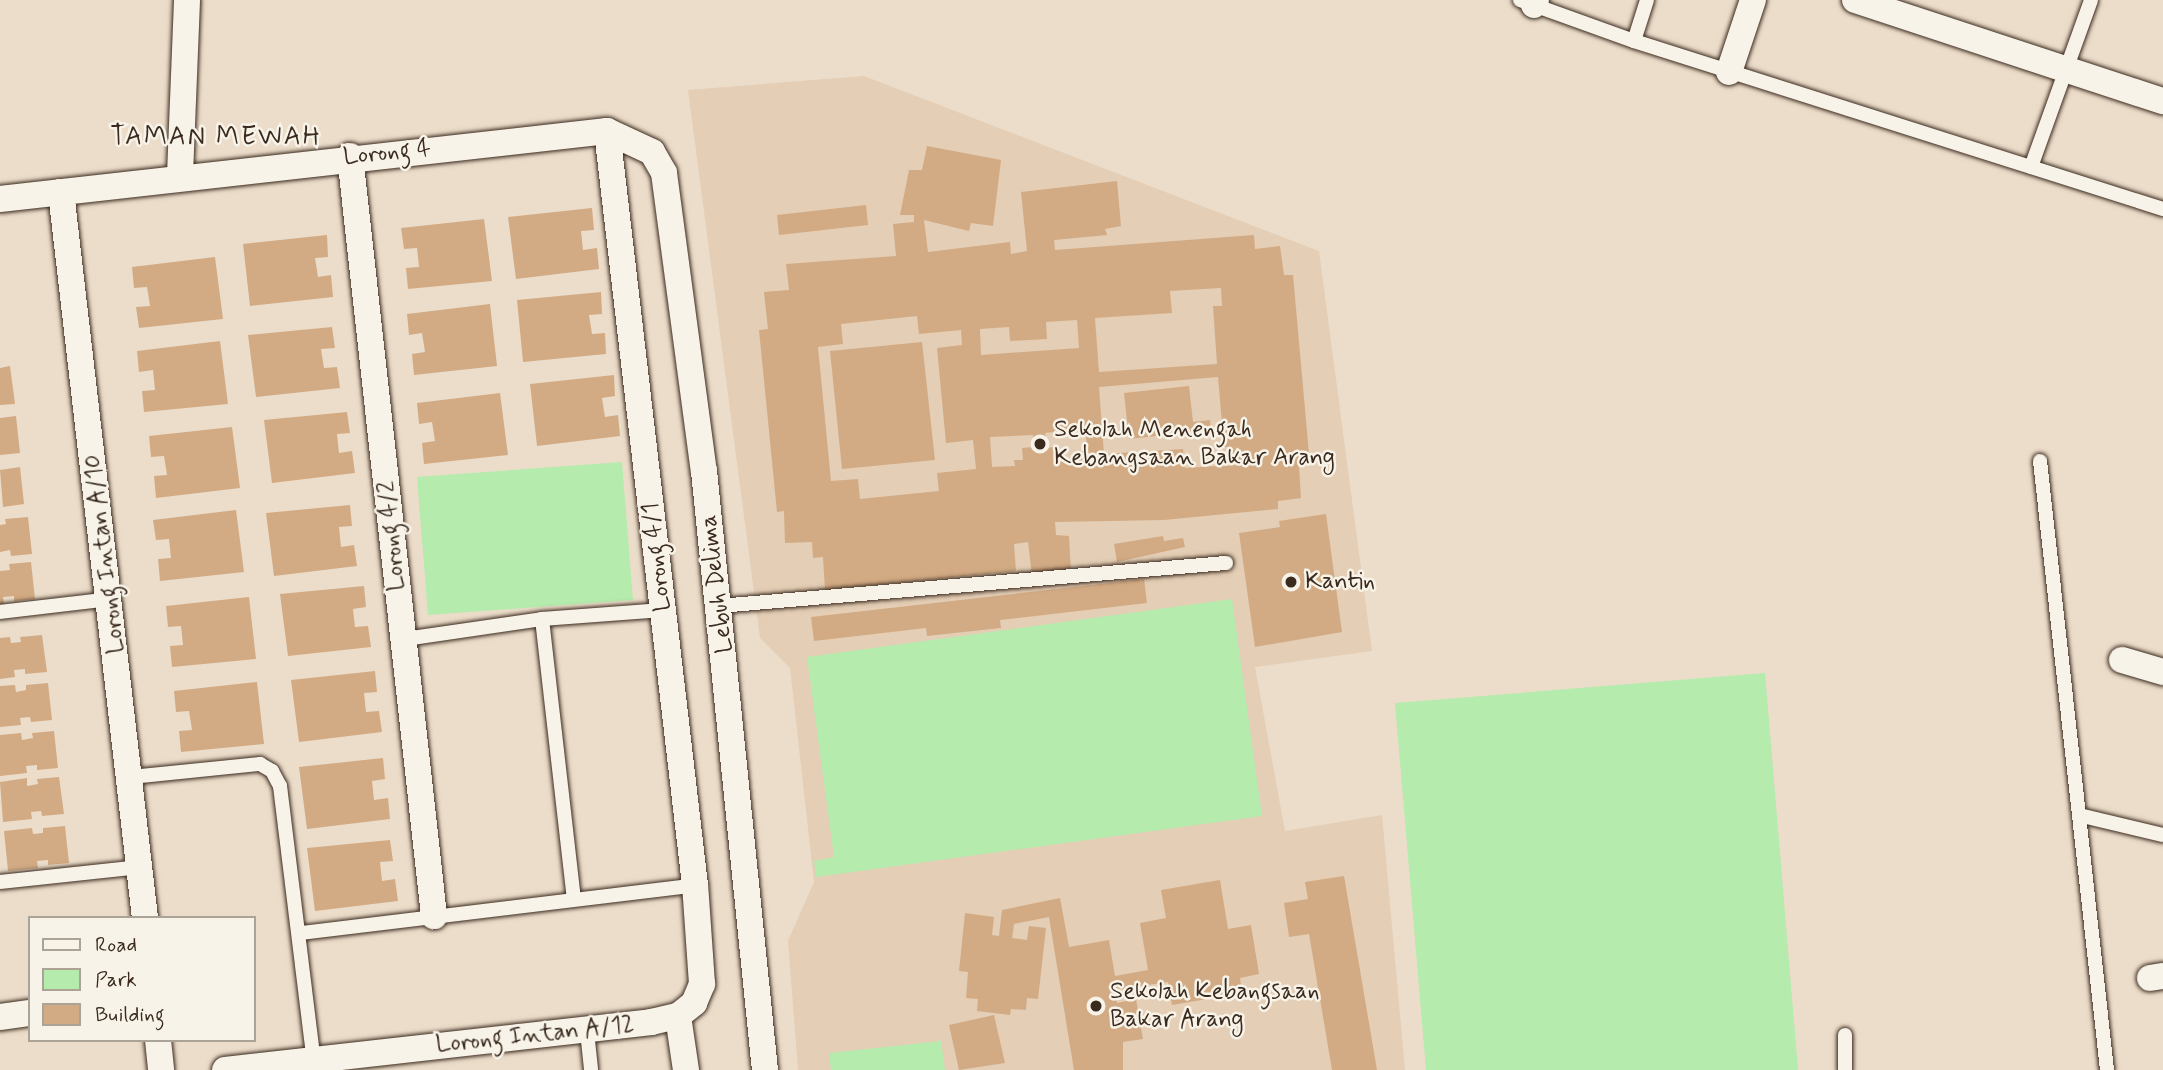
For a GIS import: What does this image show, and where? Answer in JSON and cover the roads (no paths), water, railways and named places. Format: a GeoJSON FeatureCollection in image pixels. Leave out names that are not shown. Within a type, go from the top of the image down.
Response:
{"type":"FeatureCollection","features":[{"type":"Feature","properties":{"kind":"street"},"geometry":{"type":"LineString","coordinates":[[180,175],[187,0]]}},
{"type":"Feature","properties":{"kind":"street"},"geometry":{"type":"LineString","coordinates":[[1729,72],[1753,0]]}},
{"type":"Feature","properties":{"kind":"street"},"geometry":{"type":"LineString","coordinates":[[1856,0],[2163,101]]}},
{"type":"Feature","properties":{"kind":"street","name":"Lorong 4"},"geometry":{"type":"LineString","coordinates":[[0,199],[180,175],[607,131]]}},
{"type":"Feature","properties":{"kind":"street","name":"Lebuh Delima"},"geometry":{"type":"LineString","coordinates":[[607,131],[652,152],[664,173],[719,606],[765,1070]]}},
{"type":"Feature","properties":{"kind":"street","name":"Lorong 4/1"},"geometry":{"type":"LineString","coordinates":[[607,131],[695,886],[702,984],[694,1003],[678,1016]]}},
{"type":"Feature","properties":{"kind":"street","name":"Lorong 4/2"},"geometry":{"type":"LineString","coordinates":[[350,156],[434,916]]}},
{"type":"Feature","properties":{"kind":"street","name":"Lorong Intan A/10"},"geometry":{"type":"LineString","coordinates":[[61,192],[111,599],[145,916]]}},
{"type":"Feature","properties":{"kind":"street"},"geometry":{"type":"LineString","coordinates":[[2122,660],[2163,672]]}},
{"type":"Feature","properties":{"kind":"street"},"geometry":{"type":"LineString","coordinates":[[0,1017],[28,1013]]}},
{"type":"Feature","properties":{"kind":"street"},"geometry":{"type":"LineString","coordinates":[[678,1016],[687,1070]]}},
{"type":"Feature","properties":{"kind":"street","name":"Lorong Intan A/12"},"geometry":{"type":"LineString","coordinates":[[225,1070],[314,1061],[446,1058],[678,1016]]}},
{"type":"Feature","properties":{"kind":"street"},"geometry":{"type":"LineString","coordinates":[[158,1042],[161,1070]]}},
{"type":"Feature","properties":{"kind":"lane"},"geometry":{"type":"LineString","coordinates":[[1634,41],[1647,0]]}},
{"type":"Feature","properties":{"kind":"lane"},"geometry":{"type":"LineString","coordinates":[[2031,167],[2091,0]]}},
{"type":"Feature","properties":{"kind":"lane"},"geometry":{"type":"LineString","coordinates":[[1530,2],[1634,41],[2163,209]]}},
{"type":"Feature","properties":{"kind":"lane"},"geometry":{"type":"LineString","coordinates":[[2040,461],[2083,816],[2107,1070]]}},
{"type":"Feature","properties":{"kind":"lane"},"geometry":{"type":"LineString","coordinates":[[719,606],[1226,563]]}},
{"type":"Feature","properties":{"kind":"lane"},"geometry":{"type":"LineString","coordinates":[[0,612],[111,599]]}},
{"type":"Feature","properties":{"kind":"lane"},"geometry":{"type":"LineString","coordinates":[[405,639],[542,620],[663,610]]}},
{"type":"Feature","properties":{"kind":"lane"},"geometry":{"type":"LineString","coordinates":[[542,620],[573,899]]}},
{"type":"Feature","properties":{"kind":"lane"},"geometry":{"type":"LineString","coordinates":[[131,777],[260,764],[272,771],[280,786],[314,1061]]}},
{"type":"Feature","properties":{"kind":"lane"},"geometry":{"type":"LineString","coordinates":[[2083,816],[2163,835]]}},
{"type":"Feature","properties":{"kind":"lane"},"geometry":{"type":"LineString","coordinates":[[0,882],[141,867]]}},
{"type":"Feature","properties":{"kind":"lane"},"geometry":{"type":"LineString","coordinates":[[300,933],[695,886]]}},
{"type":"Feature","properties":{"kind":"lane"},"geometry":{"type":"LineString","coordinates":[[587,1031],[591,1070]]}},
{"type":"Feature","properties":{"kind":"lane"},"geometry":{"type":"LineString","coordinates":[[1845,1035],[1845,1070]]}},
{"type":"Feature","properties":{"kind":"place","name":"Sekolah Menengah Kebangsaan Bakar Arang"},"geometry":{"type":"Point","coordinates":[1040,444]}},
{"type":"Feature","properties":{"kind":"place","name":"Kantin"},"geometry":{"type":"Point","coordinates":[1291,582]}},
{"type":"Feature","properties":{"kind":"place","name":"Sekolah Kebangsaan Bakar Arang"},"geometry":{"type":"Point","coordinates":[1096,1006]}},
{"type":"Feature","properties":{"kind":"district","name":"TAMAN MEWAH"},"geometry":{"type":"Point","coordinates":[216,138]}}]}
